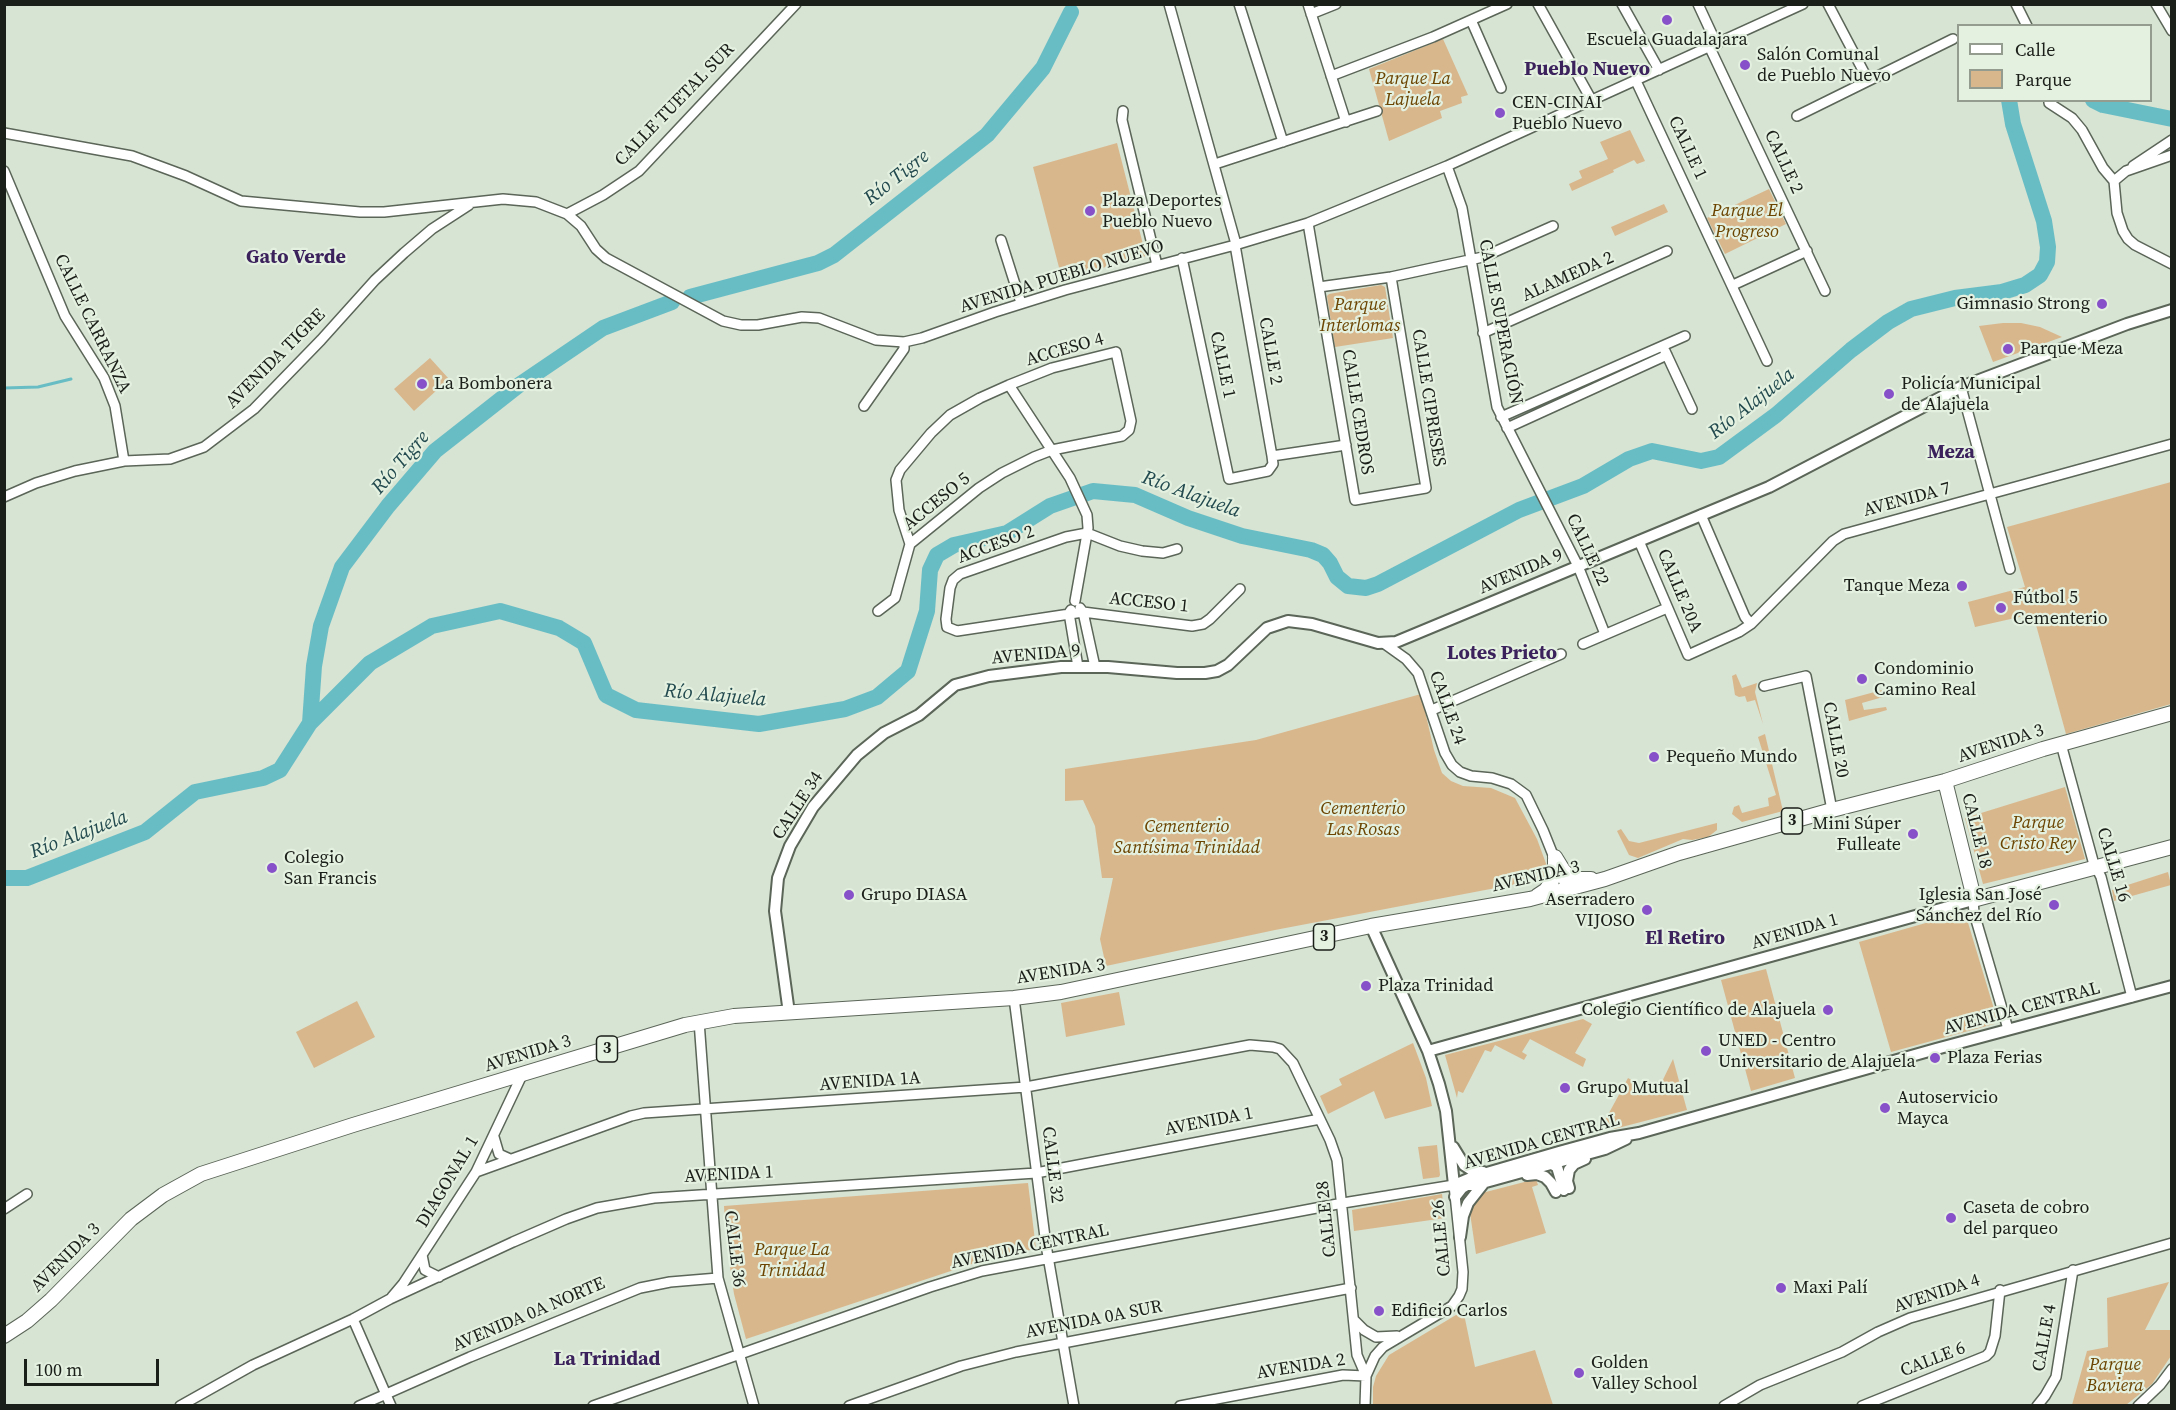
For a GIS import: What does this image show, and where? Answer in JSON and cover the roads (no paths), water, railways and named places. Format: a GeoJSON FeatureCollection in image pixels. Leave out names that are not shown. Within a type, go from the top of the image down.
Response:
{"type":"FeatureCollection","features":[{"type":"Feature","properties":{"kind":"main road","name":"AVENIDA 3"},"geometry":{"type":"LineString","coordinates":[[4,1336],[27,1321],[51,1300],[131,1219],[163,1195],[201,1174],[353,1125],[699,1021],[734,1016],[1014,998],[1090,987],[1371,926],[1530,899],[1605,879],[1679,854],[1832,810],[1945,781],[2172,712]]}},
{"type":"Feature","properties":{"kind":"main road","name":"CALLE 18"},"geometry":{"type":"LineString","coordinates":[[1945,781],[1973,900]]}},
{"type":"Feature","properties":{"kind":"main road","name":"AVENIDA 1"},"geometry":{"type":"LineString","coordinates":[[1973,900],[2172,847]]}},
{"type":"Feature","properties":{"kind":"main road"},"geometry":{"type":"LineString","coordinates":[[1554,857],[1573,879],[1605,879]]}},
{"type":"Feature","properties":{"kind":"main road"},"geometry":{"type":"LineString","coordinates":[[1530,899],[1541,894],[1550,885],[1554,876],[1554,857]]}},
{"type":"Feature","properties":{"kind":"street","name":"CALLE TUETAL SUR"},"geometry":{"type":"LineString","coordinates":[[567,214],[603,195],[639,171],[796,4]]}},
{"type":"Feature","properties":{"kind":"street","name":"CALLE 2"},"geometry":{"type":"LineString","coordinates":[[1169,4],[1236,245],[1273,460]]}},
{"type":"Feature","properties":{"kind":"street"},"geometry":{"type":"LineString","coordinates":[[1239,4],[1283,142]]}},
{"type":"Feature","properties":{"kind":"street"},"geometry":{"type":"LineString","coordinates":[[1336,4],[1309,9],[1346,122]]}},
{"type":"Feature","properties":{"kind":"street"},"geometry":{"type":"LineString","coordinates":[[1331,76],[1507,4]]}},
{"type":"Feature","properties":{"kind":"street"},"geometry":{"type":"LineString","coordinates":[[1538,4],[1592,101]]}},
{"type":"Feature","properties":{"kind":"street"},"geometry":{"type":"LineString","coordinates":[[1622,4],[1659,70]]}},
{"type":"Feature","properties":{"kind":"street"},"geometry":{"type":"LineString","coordinates":[[1698,4],[1713,46]]}},
{"type":"Feature","properties":{"kind":"street","name":"AVENIDA PUEBLO NUEVO"},"geometry":{"type":"LineString","coordinates":[[4,134],[132,156],[186,176],[241,201],[360,212],[384,212],[503,200],[536,202],[567,214],[581,225],[596,249],[606,258],[723,321],[750,325],[819,318],[876,340],[904,342],[922,338],[1021,303],[1236,245],[1308,223],[1447,166],[1803,4]]}},
{"type":"Feature","properties":{"kind":"street"},"geometry":{"type":"LineString","coordinates":[[1828,4],[1868,80]]}},
{"type":"Feature","properties":{"kind":"street"},"geometry":{"type":"LineString","coordinates":[[2016,4],[2026,24]]}},
{"type":"Feature","properties":{"kind":"street"},"geometry":{"type":"LineString","coordinates":[[2156,4],[2172,32]]}},
{"type":"Feature","properties":{"kind":"street"},"geometry":{"type":"LineString","coordinates":[[1471,20],[1501,88]]}},
{"type":"Feature","properties":{"kind":"street"},"geometry":{"type":"LineString","coordinates":[[1797,116],[1953,39]]}},
{"type":"Feature","properties":{"kind":"street","name":"CALLE 2"},"geometry":{"type":"LineString","coordinates":[[1713,46],[1825,291]]}},
{"type":"Feature","properties":{"kind":"street","name":"CALLE 1"},"geometry":{"type":"LineString","coordinates":[[1636,81],[1767,361]]}},
{"type":"Feature","properties":{"kind":"street"},"geometry":{"type":"LineString","coordinates":[[2049,102],[2072,118],[2082,130],[2103,168],[2114,181],[2117,213],[2128,239],[2172,264]]}},
{"type":"Feature","properties":{"kind":"street"},"geometry":{"type":"LineString","coordinates":[[1123,111],[1122,120],[1157,265]]}},
{"type":"Feature","properties":{"kind":"street"},"geometry":{"type":"LineString","coordinates":[[1215,165],[1377,111]]}},
{"type":"Feature","properties":{"kind":"street"},"geometry":{"type":"LineString","coordinates":[[2114,181],[2172,140]]}},
{"type":"Feature","properties":{"kind":"street"},"geometry":{"type":"LineString","coordinates":[[2126,171],[2172,155]]}},
{"type":"Feature","properties":{"kind":"street","name":"CALLE SUPERACIÓN"},"geometry":{"type":"LineString","coordinates":[[1447,166],[1460,199],[1494,397],[1501,417],[1535,480]]}},
{"type":"Feature","properties":{"kind":"street","name":"CALLE CARRANZA"},"geometry":{"type":"LineString","coordinates":[[4,171],[65,316],[104,378],[115,406],[124,461]]}},
{"type":"Feature","properties":{"kind":"street","name":"AVENIDA TIGRE"},"geometry":{"type":"LineString","coordinates":[[4,497],[36,483],[75,471],[124,461],[170,459],[204,447],[254,410],[375,280],[404,253],[432,229],[471,203]]}},
{"type":"Feature","properties":{"kind":"street","name":"CALLE CEDROS"},"geometry":{"type":"LineString","coordinates":[[1308,223],[1355,500]]}},
{"type":"Feature","properties":{"kind":"street"},"geometry":{"type":"LineString","coordinates":[[1319,287],[1431,270],[1471,260],[1554,225]]}},
{"type":"Feature","properties":{"kind":"street"},"geometry":{"type":"LineString","coordinates":[[1001,240],[1021,303]]}},
{"type":"Feature","properties":{"kind":"street","name":"ALAMEDA 2"},"geometry":{"type":"LineString","coordinates":[[1483,333],[1667,251]]}},
{"type":"Feature","properties":{"kind":"street"},"geometry":{"type":"LineString","coordinates":[[1733,285],[1807,251]]}},
{"type":"Feature","properties":{"kind":"street","name":"CALLE 1"},"geometry":{"type":"LineString","coordinates":[[1182,258],[1229,478],[1268,471],[1273,460]]}},
{"type":"Feature","properties":{"kind":"street","name":"CALLE CIPRESES"},"geometry":{"type":"LineString","coordinates":[[1355,500],[1426,488],[1391,277]]}},
{"type":"Feature","properties":{"kind":"street","name":"AVENIDA 9"},"geometry":{"type":"LineString","coordinates":[[876,739],[919,715],[947,690],[964,681],[989,676],[1078,667],[1192,674],[1216,670],[1228,665],[1267,628],[1288,621],[1312,624],[1385,644],[1411,637],[1769,488],[1961,387],[2172,309]]}},
{"type":"Feature","properties":{"kind":"street"},"geometry":{"type":"LineString","coordinates":[[1507,428],[1665,350],[1685,336]]}},
{"type":"Feature","properties":{"kind":"street"},"geometry":{"type":"LineString","coordinates":[[864,406],[904,349],[904,342]]}},
{"type":"Feature","properties":{"kind":"street"},"geometry":{"type":"LineString","coordinates":[[1501,417],[1665,350]]}},
{"type":"Feature","properties":{"kind":"street"},"geometry":{"type":"LineString","coordinates":[[1665,350],[1692,409]]}},
{"type":"Feature","properties":{"kind":"street","name":"ACCESO 4"},"geometry":{"type":"LineString","coordinates":[[1009,385],[1052,368],[1116,352],[1131,421],[1129,430],[1122,436],[1052,450]]}},
{"type":"Feature","properties":{"kind":"street"},"geometry":{"type":"LineString","coordinates":[[910,544],[896,494],[896,480],[900,470],[931,433],[950,415],[1009,385],[1070,478],[1085,507],[1088,521],[1087,533],[1075,601],[1078,667]]}},
{"type":"Feature","properties":{"kind":"street"},"geometry":{"type":"LineString","coordinates":[[1961,387],[2010,569]]}},
{"type":"Feature","properties":{"kind":"street","name":"AVENIDA 7"},"geometry":{"type":"LineString","coordinates":[[1688,655],[1739,632],[1751,624],[1833,541],[1844,534],[2172,444]]}},
{"type":"Feature","properties":{"kind":"street"},"geometry":{"type":"LineString","coordinates":[[1273,460],[1346,445]]}},
{"type":"Feature","properties":{"kind":"street","name":"ACCESO 5"},"geometry":{"type":"LineString","coordinates":[[878,610],[895,598],[910,544],[987,483],[1034,457],[1052,450]]}},
{"type":"Feature","properties":{"kind":"street","name":"CALLE 22"},"geometry":{"type":"LineString","coordinates":[[1535,480],[1578,566],[1605,634]]}},
{"type":"Feature","properties":{"kind":"street"},"geometry":{"type":"LineString","coordinates":[[1701,515],[1744,616],[1751,624]]}},
{"type":"Feature","properties":{"kind":"street"},"geometry":{"type":"LineString","coordinates":[[1087,533],[1120,546],[1142,551],[1163,552],[1177,549]]}},
{"type":"Feature","properties":{"kind":"street","name":"ACCESO 2"},"geometry":{"type":"LineString","coordinates":[[1076,612],[957,631],[947,627],[946,619],[950,588],[953,580],[960,574],[1066,537],[1087,533]]}},
{"type":"Feature","properties":{"kind":"street","name":"CALLE 20A"},"geometry":{"type":"LineString","coordinates":[[1639,541],[1688,655]]}},
{"type":"Feature","properties":{"kind":"street","name":"ACCESO 1"},"geometry":{"type":"LineString","coordinates":[[1076,612],[1192,626],[1203,624],[1210,619],[1240,589]]}},
{"type":"Feature","properties":{"kind":"street"},"geometry":{"type":"LineString","coordinates":[[1583,644],[1667,608]]}},
{"type":"Feature","properties":{"kind":"street"},"geometry":{"type":"LineString","coordinates":[[1076,612],[1095,667]]}},
{"type":"Feature","properties":{"kind":"street","name":"CALLE 24"},"geometry":{"type":"LineString","coordinates":[[1406,659],[1403,648],[1411,637]]}},
{"type":"Feature","properties":{"kind":"street","name":"CALLE 24"},"geometry":{"type":"LineString","coordinates":[[1385,644],[1406,659],[1421,678],[1452,765],[1460,772],[1471,776],[1500,780],[1522,790],[1531,802],[1567,890]]}},
{"type":"Feature","properties":{"kind":"street"},"geometry":{"type":"LineString","coordinates":[[1432,710],[1561,654]]}},
{"type":"Feature","properties":{"kind":"street","name":"CALLE 20"},"geometry":{"type":"LineString","coordinates":[[1764,686],[1806,676],[1832,810]]}},
{"type":"Feature","properties":{"kind":"street","name":"CALLE 34"},"geometry":{"type":"LineString","coordinates":[[789,1013],[775,911],[778,878],[783,861],[798,830],[813,807],[836,777],[876,739]]}},
{"type":"Feature","properties":{"kind":"street","name":"CALLE 16"},"geometry":{"type":"LineString","coordinates":[[2061,744],[2096,868],[2101,878],[2132,997]]}},
{"type":"Feature","properties":{"kind":"street","name":"CALLE 18"},"geometry":{"type":"LineString","coordinates":[[1973,900],[1974,913],[2008,1029]]}},
{"type":"Feature","properties":{"kind":"street","name":"AVENIDA 1"},"geometry":{"type":"LineString","coordinates":[[1428,1051],[1973,900]]}},
{"type":"Feature","properties":{"kind":"street"},"geometry":{"type":"LineString","coordinates":[[1371,926],[1428,1051],[1443,1098],[1454,1185]]}},
{"type":"Feature","properties":{"kind":"street","name":"AVENIDA CENTRAL"},"geometry":{"type":"LineString","coordinates":[[593,1406],[930,1287],[982,1271],[1342,1203],[1454,1185],[1602,1145],[1610,1138],[2172,986]]}},
{"type":"Feature","properties":{"kind":"street","name":"CALLE 32"},"geometry":{"type":"LineString","coordinates":[[1014,998],[1048,1259],[1074,1406]]}},
{"type":"Feature","properties":{"kind":"street","name":"CALLE 36"},"geometry":{"type":"LineString","coordinates":[[699,1021],[718,1278],[754,1406]]}},
{"type":"Feature","properties":{"kind":"street","name":"AVENIDA 1A"},"geometry":{"type":"LineString","coordinates":[[476,1172],[638,1114],[1026,1088],[1250,1045],[1273,1047]]}},
{"type":"Feature","properties":{"kind":"street","name":"CALLE 28"},"geometry":{"type":"LineString","coordinates":[[1273,1047],[1287,1056],[1293,1064],[1337,1160],[1357,1355],[1366,1376],[1365,1405]]}},
{"type":"Feature","properties":{"kind":"street","name":"DIAGONAL 1"},"geometry":{"type":"LineString","coordinates":[[390,1299],[403,1284],[476,1172],[522,1075]]}},
{"type":"Feature","properties":{"kind":"street","name":"AVENIDA 1"},"geometry":{"type":"LineString","coordinates":[[180,1406],[253,1365],[353,1319],[390,1299],[545,1228],[597,1208],[654,1198],[1036,1173],[1320,1119]]}},
{"type":"Feature","properties":{"kind":"street","name":"AVENIDA CENTRAL"},"geometry":{"type":"LineString","coordinates":[[1454,1185],[1484,1182],[1496,1174],[1554,1163],[1582,1150],[1605,1149],[1639,1132]]}},
{"type":"Feature","properties":{"kind":"street"},"geometry":{"type":"LineString","coordinates":[[494,1136],[499,1154],[510,1159]]}},
{"type":"Feature","properties":{"kind":"street"},"geometry":{"type":"LineString","coordinates":[[1450,1140],[1460,1159],[1469,1169],[1496,1174],[1507,1180],[1537,1174],[1562,1190]]}},
{"type":"Feature","properties":{"kind":"street"},"geometry":{"type":"LineString","coordinates":[[1562,1190],[1569,1170],[1574,1164],[1603,1154],[1622,1141]]}},
{"type":"Feature","properties":{"kind":"street"},"geometry":{"type":"LineString","coordinates":[[1455,1197],[1474,1180],[1545,1161],[1554,1163],[1557,1167],[1562,1190]]}},
{"type":"Feature","properties":{"kind":"street"},"geometry":{"type":"LineString","coordinates":[[1460,1237],[1463,1216],[1468,1203],[1484,1182]]}},
{"type":"Feature","properties":{"kind":"street","name":"CALLE 26"},"geometry":{"type":"LineString","coordinates":[[1454,1185],[1463,1272],[1462,1288]]}},
{"type":"Feature","properties":{"kind":"street"},"geometry":{"type":"LineString","coordinates":[[4,1209],[27,1194]]}},
{"type":"Feature","properties":{"kind":"street","name":"AVENIDA 4"},"geometry":{"type":"LineString","coordinates":[[1724,1406],[1760,1385],[1842,1352],[1898,1323],[2000,1290],[2172,1243]]}},
{"type":"Feature","properties":{"kind":"street"},"geometry":{"type":"LineString","coordinates":[[422,1255],[425,1270],[439,1277]]}},
{"type":"Feature","properties":{"kind":"street","name":"CALLE 4"},"geometry":{"type":"LineString","coordinates":[[2037,1406],[2056,1377],[2073,1270]]}},
{"type":"Feature","properties":{"kind":"street","name":"AVENIDA 0A NORTE"},"geometry":{"type":"LineString","coordinates":[[359,1406],[640,1288],[670,1282],[718,1278]]}},
{"type":"Feature","properties":{"kind":"street","name":"AVENIDA 0A SUR"},"geometry":{"type":"LineString","coordinates":[[849,1406],[961,1366],[1016,1352],[1351,1288]]}},
{"type":"Feature","properties":{"kind":"street","name":"AVENIDA 2"},"geometry":{"type":"LineString","coordinates":[[1180,1406],[1342,1375],[1366,1376],[1379,1351],[1452,1306],[1462,1288]]}},
{"type":"Feature","properties":{"kind":"street","name":"CALLE 6"},"geometry":{"type":"LineString","coordinates":[[1862,1406],[1986,1356],[1990,1352],[1995,1336],[2000,1290]]}},
{"type":"Feature","properties":{"kind":"street"},"geometry":{"type":"LineString","coordinates":[[353,1319],[391,1406]]}},
{"type":"Feature","properties":{"kind":"street"},"geometry":{"type":"LineString","coordinates":[[1354,1319],[1364,1330],[1376,1337],[1402,1335]]}},
{"type":"Feature","properties":{"kind":"street"},"geometry":{"type":"LineString","coordinates":[[2138,1406],[2160,1385],[2172,1369]]}},
{"type":"Feature","properties":{"kind":"waterway","name":"Río Tigre"},"geometry":{"type":"LineString","coordinates":[[690,297],[818,263],[834,255],[987,135],[1043,68],[1071,12]]}},
{"type":"Feature","properties":{"kind":"waterway","name":"Río Alajuela"},"geometry":{"type":"LineString","coordinates":[[4,878],[27,878],[145,832],[195,792],[263,778],[280,770],[310,723],[370,663],[432,626],[500,611],[559,628],[584,643],[606,695],[636,710],[759,724],[845,709],[877,697],[908,671],[927,611],[930,570],[937,555],[954,545],[1007,533],[1050,506],[1093,491],[1135,495],[1188,518],[1242,536],[1311,550],[1323,555],[1337,577],[1348,586],[1366,588],[1378,584],[1519,510],[1583,486],[1629,459],[1652,451],[1701,461],[1719,457],[1776,415],[1851,350],[1888,322],[1911,309],[1955,298],[2002,292],[2025,285],[2040,275],[2047,262],[2048,247],[2044,221],[2013,124],[2009,102]]}},
{"type":"Feature","properties":{"kind":"waterway","name":"Río Alajuela"},"geometry":{"type":"LineString","coordinates":[[2097,102],[2172,119]]}},
{"type":"Feature","properties":{"kind":"waterway","name":"Río Tigre"},"geometry":{"type":"LineString","coordinates":[[310,723],[314,666],[321,626],[342,567],[388,506],[435,451],[519,385],[603,328],[672,302]]}},
{"type":"Feature","properties":{"kind":"waterway"},"geometry":{"type":"LineString","coordinates":[[4,388],[38,387],[71,379]]}},
{"type":"Feature","properties":{"kind":"place","name":"Escuela Guadalajara"},"geometry":{"type":"Point","coordinates":[1667,20]}},
{"type":"Feature","properties":{"kind":"place","name":"Salón Comunal de Pueblo Nuevo"},"geometry":{"type":"Point","coordinates":[1745,65]}},
{"type":"Feature","properties":{"kind":"place","name":"CEN-CINAI Pueblo Nuevo"},"geometry":{"type":"Point","coordinates":[1500,113]}},
{"type":"Feature","properties":{"kind":"place","name":"Plaza Deportes Pueblo Nuevo"},"geometry":{"type":"Point","coordinates":[1090,211]}},
{"type":"Feature","properties":{"kind":"place","name":"Gimnasio Strong"},"geometry":{"type":"Point","coordinates":[2102,304]}},
{"type":"Feature","properties":{"kind":"place","name":"Parque Meza"},"geometry":{"type":"Point","coordinates":[2008,349]}},
{"type":"Feature","properties":{"kind":"place","name":"La Bombonera"},"geometry":{"type":"Point","coordinates":[422,384]}},
{"type":"Feature","properties":{"kind":"place","name":"Policía Municipal de Alajuela"},"geometry":{"type":"Point","coordinates":[1889,394]}},
{"type":"Feature","properties":{"kind":"place","name":"Tanque Meza"},"geometry":{"type":"Point","coordinates":[1962,586]}},
{"type":"Feature","properties":{"kind":"place","name":"Fútbol 5 Cementerio"},"geometry":{"type":"Point","coordinates":[2001,608]}},
{"type":"Feature","properties":{"kind":"place","name":"Condominio Camino Real"},"geometry":{"type":"Point","coordinates":[1862,679]}},
{"type":"Feature","properties":{"kind":"place","name":"Pequeño Mundo"},"geometry":{"type":"Point","coordinates":[1654,757]}},
{"type":"Feature","properties":{"kind":"place","name":"Mini Súper Fulleate"},"geometry":{"type":"Point","coordinates":[1913,834]}},
{"type":"Feature","properties":{"kind":"place","name":"Colegio San Francis"},"geometry":{"type":"Point","coordinates":[272,868]}},
{"type":"Feature","properties":{"kind":"place","name":"Grupo DIASA"},"geometry":{"type":"Point","coordinates":[849,895]}},
{"type":"Feature","properties":{"kind":"place","name":"Iglesia San José Sánchez del Río"},"geometry":{"type":"Point","coordinates":[2054,905]}},
{"type":"Feature","properties":{"kind":"place","name":"Aserradero VIJOSO"},"geometry":{"type":"Point","coordinates":[1647,910]}},
{"type":"Feature","properties":{"kind":"place","name":"Plaza Trinidad"},"geometry":{"type":"Point","coordinates":[1366,986]}},
{"type":"Feature","properties":{"kind":"place","name":"Colegio Científico de Alajuela"},"geometry":{"type":"Point","coordinates":[1828,1010]}},
{"type":"Feature","properties":{"kind":"place","name":"UNED - Centro Universitario de Alajuela"},"geometry":{"type":"Point","coordinates":[1706,1051]}},
{"type":"Feature","properties":{"kind":"place","name":"Plaza Ferias"},"geometry":{"type":"Point","coordinates":[1935,1058]}},
{"type":"Feature","properties":{"kind":"place","name":"Grupo Mutual"},"geometry":{"type":"Point","coordinates":[1565,1088]}},
{"type":"Feature","properties":{"kind":"place","name":"Autoservicio Mayca"},"geometry":{"type":"Point","coordinates":[1885,1108]}},
{"type":"Feature","properties":{"kind":"place","name":"Caseta de cobro del parqueo"},"geometry":{"type":"Point","coordinates":[1951,1218]}},
{"type":"Feature","properties":{"kind":"place","name":"Maxi Palí"},"geometry":{"type":"Point","coordinates":[1781,1288]}},
{"type":"Feature","properties":{"kind":"place","name":"Edificio Carlos"},"geometry":{"type":"Point","coordinates":[1379,1311]}},
{"type":"Feature","properties":{"kind":"place","name":"Golden Valley School"},"geometry":{"type":"Point","coordinates":[1579,1373]}},
{"type":"Feature","properties":{"kind":"district","name":"Pueblo Nuevo"},"geometry":{"type":"Point","coordinates":[1587,70]}},
{"type":"Feature","properties":{"kind":"district","name":"Gato Verde"},"geometry":{"type":"Point","coordinates":[296,258]}},
{"type":"Feature","properties":{"kind":"district","name":"Meza"},"geometry":{"type":"Point","coordinates":[1951,453]}},
{"type":"Feature","properties":{"kind":"district","name":"Lotes Prieto"},"geometry":{"type":"Point","coordinates":[1502,654]}},
{"type":"Feature","properties":{"kind":"district","name":"El Retiro"},"geometry":{"type":"Point","coordinates":[1685,939]}},
{"type":"Feature","properties":{"kind":"district","name":"La Trinidad"},"geometry":{"type":"Point","coordinates":[607,1360]}},
{"type":"Feature","properties":{"kind":"park label","name":"Parque La Lajuela"},"geometry":{"type":"Point","coordinates":[1413,89]}},
{"type":"Feature","properties":{"kind":"park label","name":"Parque El Progreso"},"geometry":{"type":"Point","coordinates":[1747,221]}},
{"type":"Feature","properties":{"kind":"park label","name":"Parque Interlomas"},"geometry":{"type":"Point","coordinates":[1360,315]}},
{"type":"Feature","properties":{"kind":"park label","name":"Cementerio Las Rosas"},"geometry":{"type":"Point","coordinates":[1363,819]}},
{"type":"Feature","properties":{"kind":"park label","name":"Parque Cristo Rey"},"geometry":{"type":"Point","coordinates":[2038,833]}},
{"type":"Feature","properties":{"kind":"park label","name":"Cementerio Santísima Trinidad"},"geometry":{"type":"Point","coordinates":[1187,837]}},
{"type":"Feature","properties":{"kind":"park label","name":"Parque La Trinidad"},"geometry":{"type":"Point","coordinates":[792,1260]}},
{"type":"Feature","properties":{"kind":"park label","name":"Parque Baviera"},"geometry":{"type":"Point","coordinates":[2115,1375]}}]}
